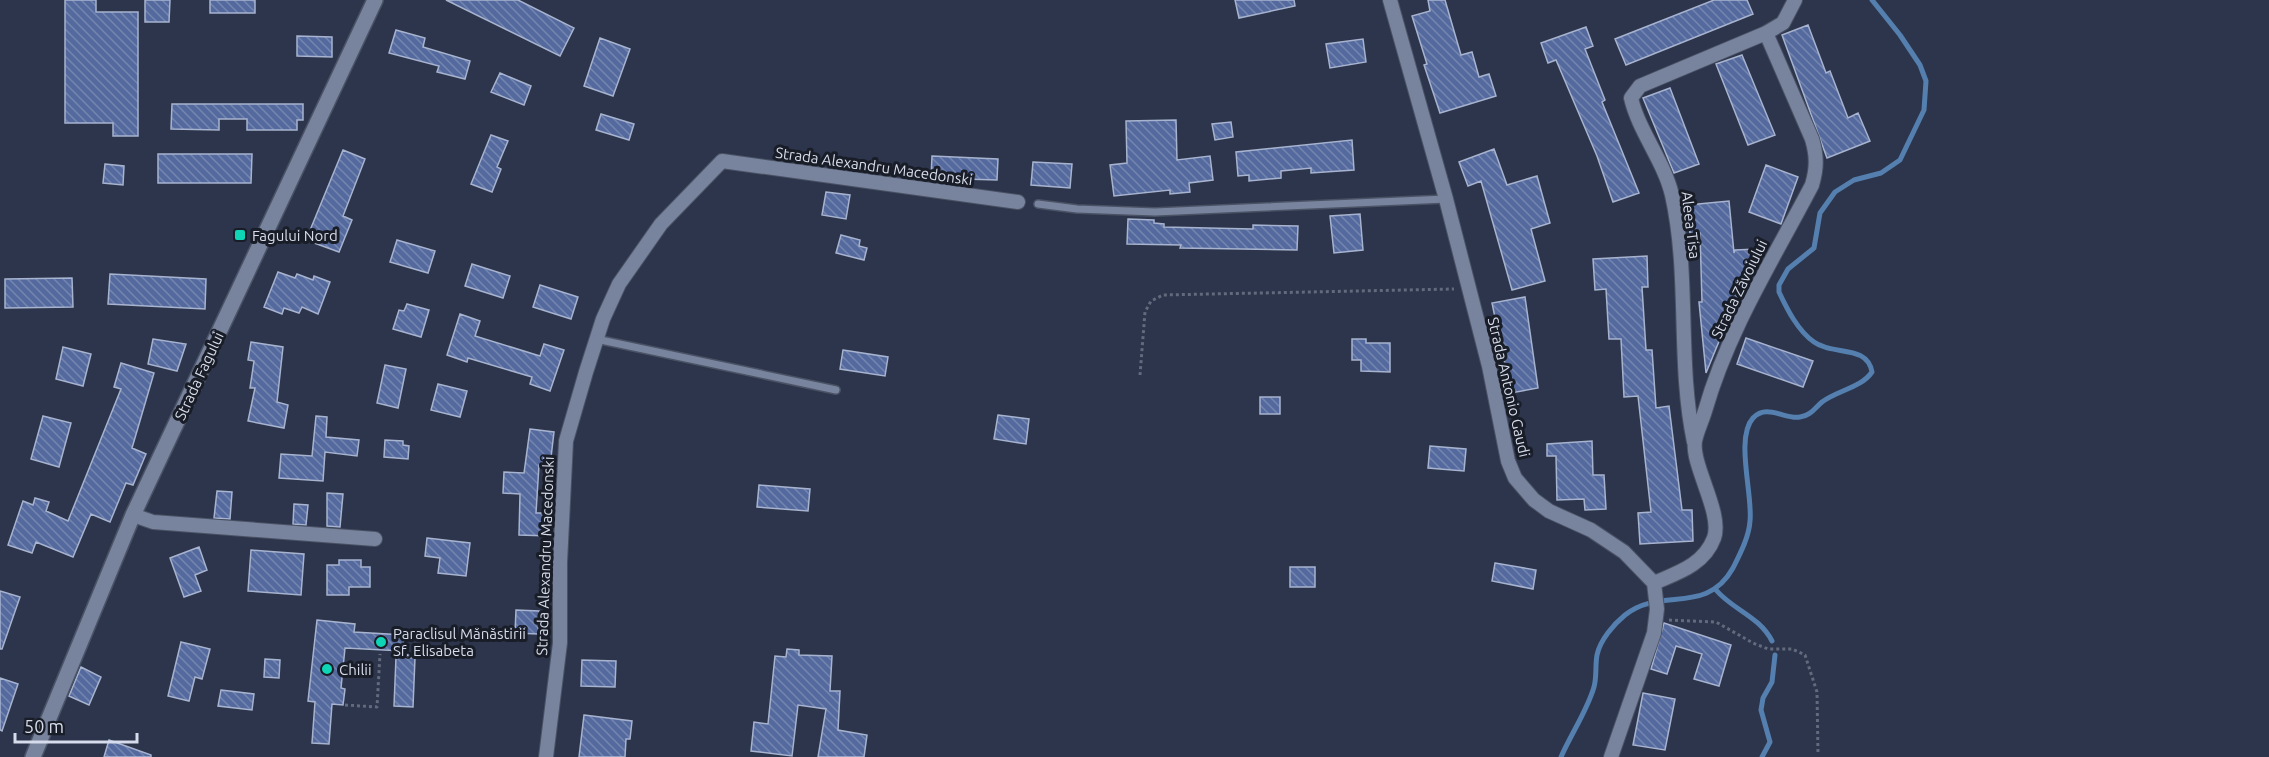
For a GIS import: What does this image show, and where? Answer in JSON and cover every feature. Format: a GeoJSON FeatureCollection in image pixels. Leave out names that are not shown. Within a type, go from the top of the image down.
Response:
{"type":"FeatureCollection","features":[{"type":"Feature","properties":{"kind":"street","name":"Strada Fagului"},"geometry":{"type":"LineString","coordinates":[[33,757],[133,515],[375,0]]}},
{"type":"Feature","properties":{"kind":"street","name":"Strada Antonio Gaudi"},"geometry":{"type":"LineString","coordinates":[[1390,0],[1446,199],[1489,366],[1508,461],[1515,478],[1534,500],[1550,511],[1591,530],[1624,552],[1655,601]]}},
{"type":"Feature","properties":{"kind":"street"},"geometry":{"type":"LineString","coordinates":[[1766,33],[1783,23],[1795,0]]}},
{"type":"Feature","properties":{"kind":"street","name":"Strada Zăvoiului"},"geometry":{"type":"LineString","coordinates":[[1695,443],[1716,377],[1731,341],[1812,184],[1816,170],[1816,154],[1812,139],[1766,33]]}},
{"type":"Feature","properties":{"kind":"street","name":"Aleea Tisa"},"geometry":{"type":"LineString","coordinates":[[1695,443],[1687,397],[1677,230],[1671,194],[1631,98],[1640,86],[1766,33]]}},
{"type":"Feature","properties":{"kind":"street","name":"Strada Alexandru Macedonski"},"geometry":{"type":"LineString","coordinates":[[546,757],[560,644],[560,563],[566,441],[596,339],[618,284],[661,224],[722,161],[1017,202]]}},
{"type":"Feature","properties":{"kind":"street"},"geometry":{"type":"LineString","coordinates":[[1611,757],[1654,633],[1655,601],[1704,555],[1715,535],[1715,521],[1695,443]]}},
{"type":"Feature","properties":{"kind":"street"},"geometry":{"type":"LineString","coordinates":[[133,515],[153,522],[375,539]]}},
{"type":"Feature","properties":{"kind":"lane"},"geometry":{"type":"LineString","coordinates":[[1038,204],[1077,209],[1155,212],[1446,199]]}},
{"type":"Feature","properties":{"kind":"lane"},"geometry":{"type":"LineString","coordinates":[[596,339],[836,390]]}},
{"type":"Feature","properties":{"kind":"path"},"geometry":{"type":"LineString","coordinates":[[1140,375],[1145,312],[1151,301],[1163,295],[1469,289]]}},
{"type":"Feature","properties":{"kind":"path"},"geometry":{"type":"LineString","coordinates":[[1655,601],[1716,622],[1768,649],[1792,649],[1805,655],[1817,692],[1818,754]]}},
{"type":"Feature","properties":{"kind":"path"},"geometry":{"type":"LineString","coordinates":[[345,705],[377,707],[380,654]]}},
{"type":"Feature","properties":{"kind":"building"},"geometry":{"type":"Polygon","coordinates":[[[65,0],[96,0],[96,12],[138,12],[138,136],[113,136],[113,123],[65,123],[65,0]]]}},
{"type":"Feature","properties":{"kind":"building"},"geometry":{"type":"Polygon","coordinates":[[[145,0],[170,0],[169,22],[145,22],[145,0]]]}},
{"type":"Feature","properties":{"kind":"building"},"geometry":{"type":"Polygon","coordinates":[[[210,0],[255,0],[255,13],[210,13],[210,0]]]}},
{"type":"Feature","properties":{"kind":"building"},"geometry":{"type":"Polygon","coordinates":[[[446,0],[518,0],[574,28],[560,56],[446,0]]]}},
{"type":"Feature","properties":{"kind":"building"},"geometry":{"type":"Polygon","coordinates":[[[1235,0],[1294,0],[1295,6],[1239,18],[1235,0]]]}},
{"type":"Feature","properties":{"kind":"building"},"geometry":{"type":"Polygon","coordinates":[[[1428,0],[1445,0],[1461,55],[1472,52],[1479,77],[1489,74],[1496,96],[1440,113],[1424,65],[1427,64],[1412,16],[1430,11],[1428,0]]]}},
{"type":"Feature","properties":{"kind":"building"},"geometry":{"type":"Polygon","coordinates":[[[1714,0],[1747,0],[1753,14],[1626,65],[1615,39],[1714,0]]]}},
{"type":"Feature","properties":{"kind":"building"},"geometry":{"type":"Polygon","coordinates":[[[1808,25],[1826,73],[1830,71],[1848,118],[1858,113],[1870,141],[1827,158],[1782,35],[1808,25]]]}},
{"type":"Feature","properties":{"kind":"building"},"geometry":{"type":"Polygon","coordinates":[[[1586,27],[1593,46],[1585,49],[1605,100],[1602,102],[1639,193],[1613,202],[1597,156],[1556,60],[1548,63],[1541,43],[1586,27]]]}},
{"type":"Feature","properties":{"kind":"building"},"geometry":{"type":"Polygon","coordinates":[[[396,30],[425,38],[423,47],[470,61],[465,79],[437,72],[439,66],[389,53],[396,30]]]}},
{"type":"Feature","properties":{"kind":"building"},"geometry":{"type":"Polygon","coordinates":[[[297,36],[332,37],[332,57],[297,56],[297,36]]]}},
{"type":"Feature","properties":{"kind":"building"},"geometry":{"type":"Polygon","coordinates":[[[600,38],[630,49],[613,96],[584,86],[600,38]]]}},
{"type":"Feature","properties":{"kind":"building"},"geometry":{"type":"Polygon","coordinates":[[[1363,39],[1366,62],[1330,68],[1326,44],[1363,39]]]}},
{"type":"Feature","properties":{"kind":"building"},"geometry":{"type":"Polygon","coordinates":[[[1742,55],[1775,135],[1748,145],[1716,64],[1742,55]]]}},
{"type":"Feature","properties":{"kind":"building"},"geometry":{"type":"Polygon","coordinates":[[[500,73],[531,86],[524,105],[491,92],[500,73]]]}},
{"type":"Feature","properties":{"kind":"building"},"geometry":{"type":"Polygon","coordinates":[[[1670,88],[1699,164],[1674,173],[1643,98],[1670,88]]]}},
{"type":"Feature","properties":{"kind":"building"},"geometry":{"type":"Polygon","coordinates":[[[172,104],[303,104],[303,120],[297,120],[297,130],[247,130],[247,119],[219,119],[219,130],[171,129],[172,104]]]}},
{"type":"Feature","properties":{"kind":"building"},"geometry":{"type":"Polygon","coordinates":[[[601,114],[634,124],[629,140],[596,130],[601,114]]]}},
{"type":"Feature","properties":{"kind":"building"},"geometry":{"type":"Polygon","coordinates":[[[1176,120],[1177,160],[1210,156],[1213,180],[1189,183],[1190,192],[1170,194],[1170,190],[1114,196],[1110,165],[1127,163],[1126,121],[1176,120]]]}},
{"type":"Feature","properties":{"kind":"building"},"geometry":{"type":"Polygon","coordinates":[[[1231,122],[1233,137],[1215,140],[1212,124],[1231,122]]]}},
{"type":"Feature","properties":{"kind":"building"},"geometry":{"type":"Polygon","coordinates":[[[491,135],[508,141],[497,167],[501,169],[492,192],[471,184],[491,135]]]}},
{"type":"Feature","properties":{"kind":"building"},"geometry":{"type":"Polygon","coordinates":[[[1352,140],[1354,170],[1311,173],[1311,168],[1281,171],[1281,178],[1249,181],[1249,175],[1238,176],[1236,152],[1352,140]]]}},
{"type":"Feature","properties":{"kind":"building"},"geometry":{"type":"Polygon","coordinates":[[[1494,149],[1507,185],[1537,176],[1550,223],[1531,229],[1545,281],[1512,290],[1481,181],[1468,186],[1459,162],[1494,149]]]}},
{"type":"Feature","properties":{"kind":"building"},"geometry":{"type":"Polygon","coordinates":[[[343,150],[365,159],[343,216],[352,220],[339,252],[306,240],[343,150]]]}},
{"type":"Feature","properties":{"kind":"building"},"geometry":{"type":"Polygon","coordinates":[[[158,154],[252,154],[251,183],[158,183],[158,154]]]}},
{"type":"Feature","properties":{"kind":"building"},"geometry":{"type":"Polygon","coordinates":[[[932,156],[998,159],[997,180],[931,178],[932,156]]]}},
{"type":"Feature","properties":{"kind":"building"},"geometry":{"type":"Polygon","coordinates":[[[1033,162],[1072,164],[1070,188],[1031,185],[1033,162]]]}},
{"type":"Feature","properties":{"kind":"building"},"geometry":{"type":"Polygon","coordinates":[[[105,164],[124,166],[123,185],[103,183],[105,164]]]}},
{"type":"Feature","properties":{"kind":"building"},"geometry":{"type":"Polygon","coordinates":[[[1766,165],[1798,177],[1781,224],[1749,212],[1766,165]]]}},
{"type":"Feature","properties":{"kind":"building"},"geometry":{"type":"Polygon","coordinates":[[[826,192],[850,195],[846,219],[822,215],[826,192]]]}},
{"type":"Feature","properties":{"kind":"building"},"geometry":{"type":"Polygon","coordinates":[[[1729,201],[1734,253],[1735,250],[1757,249],[1706,373],[1699,302],[1702,302],[1700,233],[1690,234],[1688,205],[1729,201]]]}},
{"type":"Feature","properties":{"kind":"building"},"geometry":{"type":"Polygon","coordinates":[[[1360,214],[1363,250],[1334,253],[1330,216],[1360,214]]]}},
{"type":"Feature","properties":{"kind":"building"},"geometry":{"type":"Polygon","coordinates":[[[1128,219],[1154,220],[1154,223],[1164,224],[1164,227],[1253,229],[1253,225],[1298,226],[1297,250],[1180,248],[1181,245],[1127,244],[1128,219]]]}},
{"type":"Feature","properties":{"kind":"building"},"geometry":{"type":"Polygon","coordinates":[[[841,235],[860,240],[859,246],[867,248],[864,260],[836,253],[841,235]]]}},
{"type":"Feature","properties":{"kind":"building"},"geometry":{"type":"Polygon","coordinates":[[[397,240],[435,251],[428,273],[390,262],[397,240]]]}},
{"type":"Feature","properties":{"kind":"building"},"geometry":{"type":"Polygon","coordinates":[[[1647,256],[1648,287],[1642,287],[1646,350],[1652,350],[1656,408],[1669,406],[1682,510],[1692,510],[1693,541],[1640,544],[1638,513],[1651,512],[1638,396],[1624,397],[1621,339],[1609,339],[1606,289],[1595,290],[1593,259],[1647,256]]]}},
{"type":"Feature","properties":{"kind":"building"},"geometry":{"type":"Polygon","coordinates":[[[472,264],[510,276],[503,298],[465,286],[472,264]]]}},
{"type":"Feature","properties":{"kind":"building"},"geometry":{"type":"Polygon","coordinates":[[[278,272],[295,278],[297,274],[313,280],[314,276],[330,282],[318,314],[302,307],[299,313],[284,308],[282,314],[264,307],[278,272]]]}},
{"type":"Feature","properties":{"kind":"building"},"geometry":{"type":"Polygon","coordinates":[[[110,274],[206,279],[205,309],[108,304],[110,274]]]}},
{"type":"Feature","properties":{"kind":"building"},"geometry":{"type":"Polygon","coordinates":[[[72,278],[73,307],[5,308],[5,279],[72,278]]]}},
{"type":"Feature","properties":{"kind":"building"},"geometry":{"type":"Polygon","coordinates":[[[540,285],[578,297],[571,319],[533,307],[540,285]]]}},
{"type":"Feature","properties":{"kind":"building"},"geometry":{"type":"Polygon","coordinates":[[[1525,297],[1538,388],[1511,393],[1492,303],[1525,297]]]}},
{"type":"Feature","properties":{"kind":"building"},"geometry":{"type":"Polygon","coordinates":[[[407,304],[429,310],[421,337],[393,329],[399,310],[404,311],[407,304]]]}},
{"type":"Feature","properties":{"kind":"building"},"geometry":{"type":"Polygon","coordinates":[[[460,314],[480,321],[475,336],[540,356],[544,344],[564,350],[550,391],[530,384],[532,377],[468,358],[467,362],[447,355],[460,314]]]}},
{"type":"Feature","properties":{"kind":"building"},"geometry":{"type":"Polygon","coordinates":[[[1746,338],[1813,361],[1803,387],[1737,364],[1746,338]]]}},
{"type":"Feature","properties":{"kind":"building"},"geometry":{"type":"Polygon","coordinates":[[[153,339],[186,344],[177,371],[148,364],[153,339]]]}},
{"type":"Feature","properties":{"kind":"building"},"geometry":{"type":"Polygon","coordinates":[[[1352,339],[1366,339],[1366,343],[1390,343],[1390,372],[1361,371],[1361,360],[1352,360],[1352,339]]]}},
{"type":"Feature","properties":{"kind":"building"},"geometry":{"type":"Polygon","coordinates":[[[251,342],[283,347],[277,402],[288,405],[284,428],[248,421],[255,388],[250,388],[254,361],[248,360],[251,342]]]}},
{"type":"Feature","properties":{"kind":"building"},"geometry":{"type":"Polygon","coordinates":[[[63,347],[91,354],[83,386],[56,379],[63,347]]]}},
{"type":"Feature","properties":{"kind":"building"},"geometry":{"type":"Polygon","coordinates":[[[843,350],[888,357],[885,376],[840,369],[843,350]]]}},
{"type":"Feature","properties":{"kind":"building"},"geometry":{"type":"Polygon","coordinates":[[[121,363],[154,373],[132,448],[146,454],[133,485],[126,483],[110,522],[91,514],[73,557],[36,542],[32,553],[8,545],[23,501],[33,505],[35,498],[49,502],[46,511],[68,521],[121,389],[114,387],[121,363]]]}},
{"type":"Feature","properties":{"kind":"building"},"geometry":{"type":"Polygon","coordinates":[[[385,365],[406,369],[398,408],[377,403],[385,365]]]}},
{"type":"Feature","properties":{"kind":"building"},"geometry":{"type":"Polygon","coordinates":[[[438,384],[467,391],[460,417],[431,410],[438,384]]]}},
{"type":"Feature","properties":{"kind":"building"},"geometry":{"type":"Polygon","coordinates":[[[1260,397],[1280,397],[1280,414],[1260,414],[1260,397]]]}},
{"type":"Feature","properties":{"kind":"building"},"geometry":{"type":"Polygon","coordinates":[[[998,415],[1029,419],[1026,444],[994,439],[998,415]]]}},
{"type":"Feature","properties":{"kind":"building"},"geometry":{"type":"Polygon","coordinates":[[[43,416],[71,423],[59,467],[31,459],[43,416]]]}},
{"type":"Feature","properties":{"kind":"building"},"geometry":{"type":"Polygon","coordinates":[[[316,416],[327,417],[326,437],[359,440],[357,456],[325,452],[323,481],[279,478],[281,454],[312,456],[316,416]]]}},
{"type":"Feature","properties":{"kind":"building"},"geometry":{"type":"Polygon","coordinates":[[[530,429],[554,432],[550,466],[539,465],[536,513],[550,513],[549,536],[519,535],[520,494],[503,493],[504,472],[524,473],[530,429]]]}},
{"type":"Feature","properties":{"kind":"building"},"geometry":{"type":"Polygon","coordinates":[[[385,440],[403,441],[403,445],[409,446],[408,459],[384,457],[385,440]]]}},
{"type":"Feature","properties":{"kind":"building"},"geometry":{"type":"Polygon","coordinates":[[[1592,441],[1593,475],[1604,475],[1606,509],[1585,510],[1584,499],[1557,500],[1556,456],[1547,456],[1547,444],[1592,441]]]}},
{"type":"Feature","properties":{"kind":"building"},"geometry":{"type":"Polygon","coordinates":[[[1430,446],[1466,449],[1464,471],[1428,468],[1430,446]]]}},
{"type":"Feature","properties":{"kind":"building"},"geometry":{"type":"Polygon","coordinates":[[[759,485],[810,489],[808,511],[757,507],[759,485]]]}},
{"type":"Feature","properties":{"kind":"building"},"geometry":{"type":"Polygon","coordinates":[[[217,491],[232,492],[230,519],[214,518],[217,491]]]}},
{"type":"Feature","properties":{"kind":"building"},"geometry":{"type":"Polygon","coordinates":[[[327,493],[343,494],[340,527],[327,526],[327,493]]]}},
{"type":"Feature","properties":{"kind":"building"},"geometry":{"type":"Polygon","coordinates":[[[294,504],[308,505],[306,525],[293,524],[294,504]]]}},
{"type":"Feature","properties":{"kind":"building"},"geometry":{"type":"Polygon","coordinates":[[[427,538],[470,543],[466,576],[438,573],[440,558],[425,556],[427,538]]]}},
{"type":"Feature","properties":{"kind":"building"},"geometry":{"type":"Polygon","coordinates":[[[199,547],[207,570],[195,575],[201,591],[184,597],[170,558],[199,547]]]}},
{"type":"Feature","properties":{"kind":"building"},"geometry":{"type":"Polygon","coordinates":[[[251,550],[304,554],[301,595],[248,591],[251,550]]]}},
{"type":"Feature","properties":{"kind":"building"},"geometry":{"type":"Polygon","coordinates":[[[339,560],[361,560],[361,567],[370,567],[370,587],[349,587],[349,595],[327,595],[327,565],[339,565],[339,560]]]}},
{"type":"Feature","properties":{"kind":"building"},"geometry":{"type":"Polygon","coordinates":[[[1495,563],[1536,570],[1533,589],[1492,581],[1495,563]]]}},
{"type":"Feature","properties":{"kind":"building"},"geometry":{"type":"Polygon","coordinates":[[[1290,567],[1315,567],[1315,587],[1290,587],[1290,567]]]}},
{"type":"Feature","properties":{"kind":"building"},"geometry":{"type":"Polygon","coordinates":[[[0,591],[20,597],[2,649],[0,649],[0,591]]]}},
{"type":"Feature","properties":{"kind":"building"},"geometry":{"type":"Polygon","coordinates":[[[516,610],[539,611],[538,634],[515,633],[516,610]]]}},
{"type":"Feature","properties":{"kind":"building","name":"Chilii"},"geometry":{"type":"Polygon","coordinates":[[[317,620],[355,624],[354,632],[404,635],[403,651],[345,648],[341,688],[345,689],[343,705],[332,704],[329,744],[312,743],[315,702],[308,701],[317,620]]]}},
{"type":"Feature","properties":{"kind":"building"},"geometry":{"type":"Polygon","coordinates":[[[1664,623],[1731,645],[1719,686],[1694,679],[1702,654],[1676,646],[1667,674],[1651,669],[1664,623]]]}},
{"type":"Feature","properties":{"kind":"building"},"geometry":{"type":"Polygon","coordinates":[[[181,642],[210,649],[202,679],[195,677],[189,701],[168,696],[181,642]]]}},
{"type":"Feature","properties":{"kind":"building"},"geometry":{"type":"Polygon","coordinates":[[[787,649],[799,650],[799,655],[832,656],[830,691],[840,691],[838,730],[867,735],[864,757],[818,757],[826,709],[798,705],[792,756],[751,751],[754,722],[768,724],[775,656],[786,657],[787,649]]]}},
{"type":"Feature","properties":{"kind":"building","name":"Chilii"},"geometry":{"type":"Polygon","coordinates":[[[396,657],[415,658],[413,707],[394,706],[396,657]]]}},
{"type":"Feature","properties":{"kind":"building"},"geometry":{"type":"Polygon","coordinates":[[[265,659],[280,660],[279,678],[264,677],[265,659]]]}},
{"type":"Feature","properties":{"kind":"building"},"geometry":{"type":"Polygon","coordinates":[[[582,660],[616,661],[615,687],[581,686],[582,660]]]}},
{"type":"Feature","properties":{"kind":"building"},"geometry":{"type":"Polygon","coordinates":[[[81,667],[101,677],[89,705],[69,696],[81,667]]]}},
{"type":"Feature","properties":{"kind":"building"},"geometry":{"type":"Polygon","coordinates":[[[0,678],[18,684],[2,731],[0,730],[0,678]]]}},
{"type":"Feature","properties":{"kind":"building"},"geometry":{"type":"Polygon","coordinates":[[[221,690],[254,694],[252,710],[218,706],[221,690]]]}},
{"type":"Feature","properties":{"kind":"building"},"geometry":{"type":"Polygon","coordinates":[[[1643,693],[1675,699],[1665,750],[1633,745],[1643,693]]]}},
{"type":"Feature","properties":{"kind":"building"},"geometry":{"type":"Polygon","coordinates":[[[584,715],[632,721],[630,739],[626,739],[625,757],[579,757],[584,715]]]}},
{"type":"Feature","properties":{"kind":"building"},"geometry":{"type":"Polygon","coordinates":[[[109,740],[151,755],[151,757],[104,757],[109,740]]]}},
{"type":"Feature","properties":{"kind":"waterway"},"geometry":{"type":"LineString","coordinates":[[1561,757],[1591,696],[1599,649],[1612,628],[1625,615],[1639,607],[1710,592],[1722,583],[1733,568],[1744,545],[1749,527],[1745,439],[1753,418],[1764,412],[1794,417],[1804,416],[1828,398],[1862,382],[1872,372],[1864,357],[1830,349],[1808,337],[1793,319],[1779,292],[1779,285],[1788,269],[1814,248],[1820,213],[1835,192],[1854,180],[1881,173],[1900,160],[1924,110],[1926,81],[1920,65],[1872,0]]}},
{"type":"Feature","properties":{"kind":"waterway"},"geometry":{"type":"LineString","coordinates":[[1716,590],[1760,625],[1772,641]]}},
{"type":"Feature","properties":{"kind":"waterway"},"geometry":{"type":"LineString","coordinates":[[1762,757],[1770,742],[1761,710],[1763,698],[1772,682],[1775,655]]}},
{"type":"Feature","properties":{"kind":"place","name":"Fagului Nord"},"geometry":{"type":"Point","coordinates":[240,235]}},
{"type":"Feature","properties":{"kind":"place","name":"Paraclisul Mănăstirii Sf. Elisabeta"},"geometry":{"type":"Point","coordinates":[381,642]}},
{"type":"Feature","properties":{"kind":"place","name":"Chilii"},"geometry":{"type":"Point","coordinates":[327,669]}}]}
